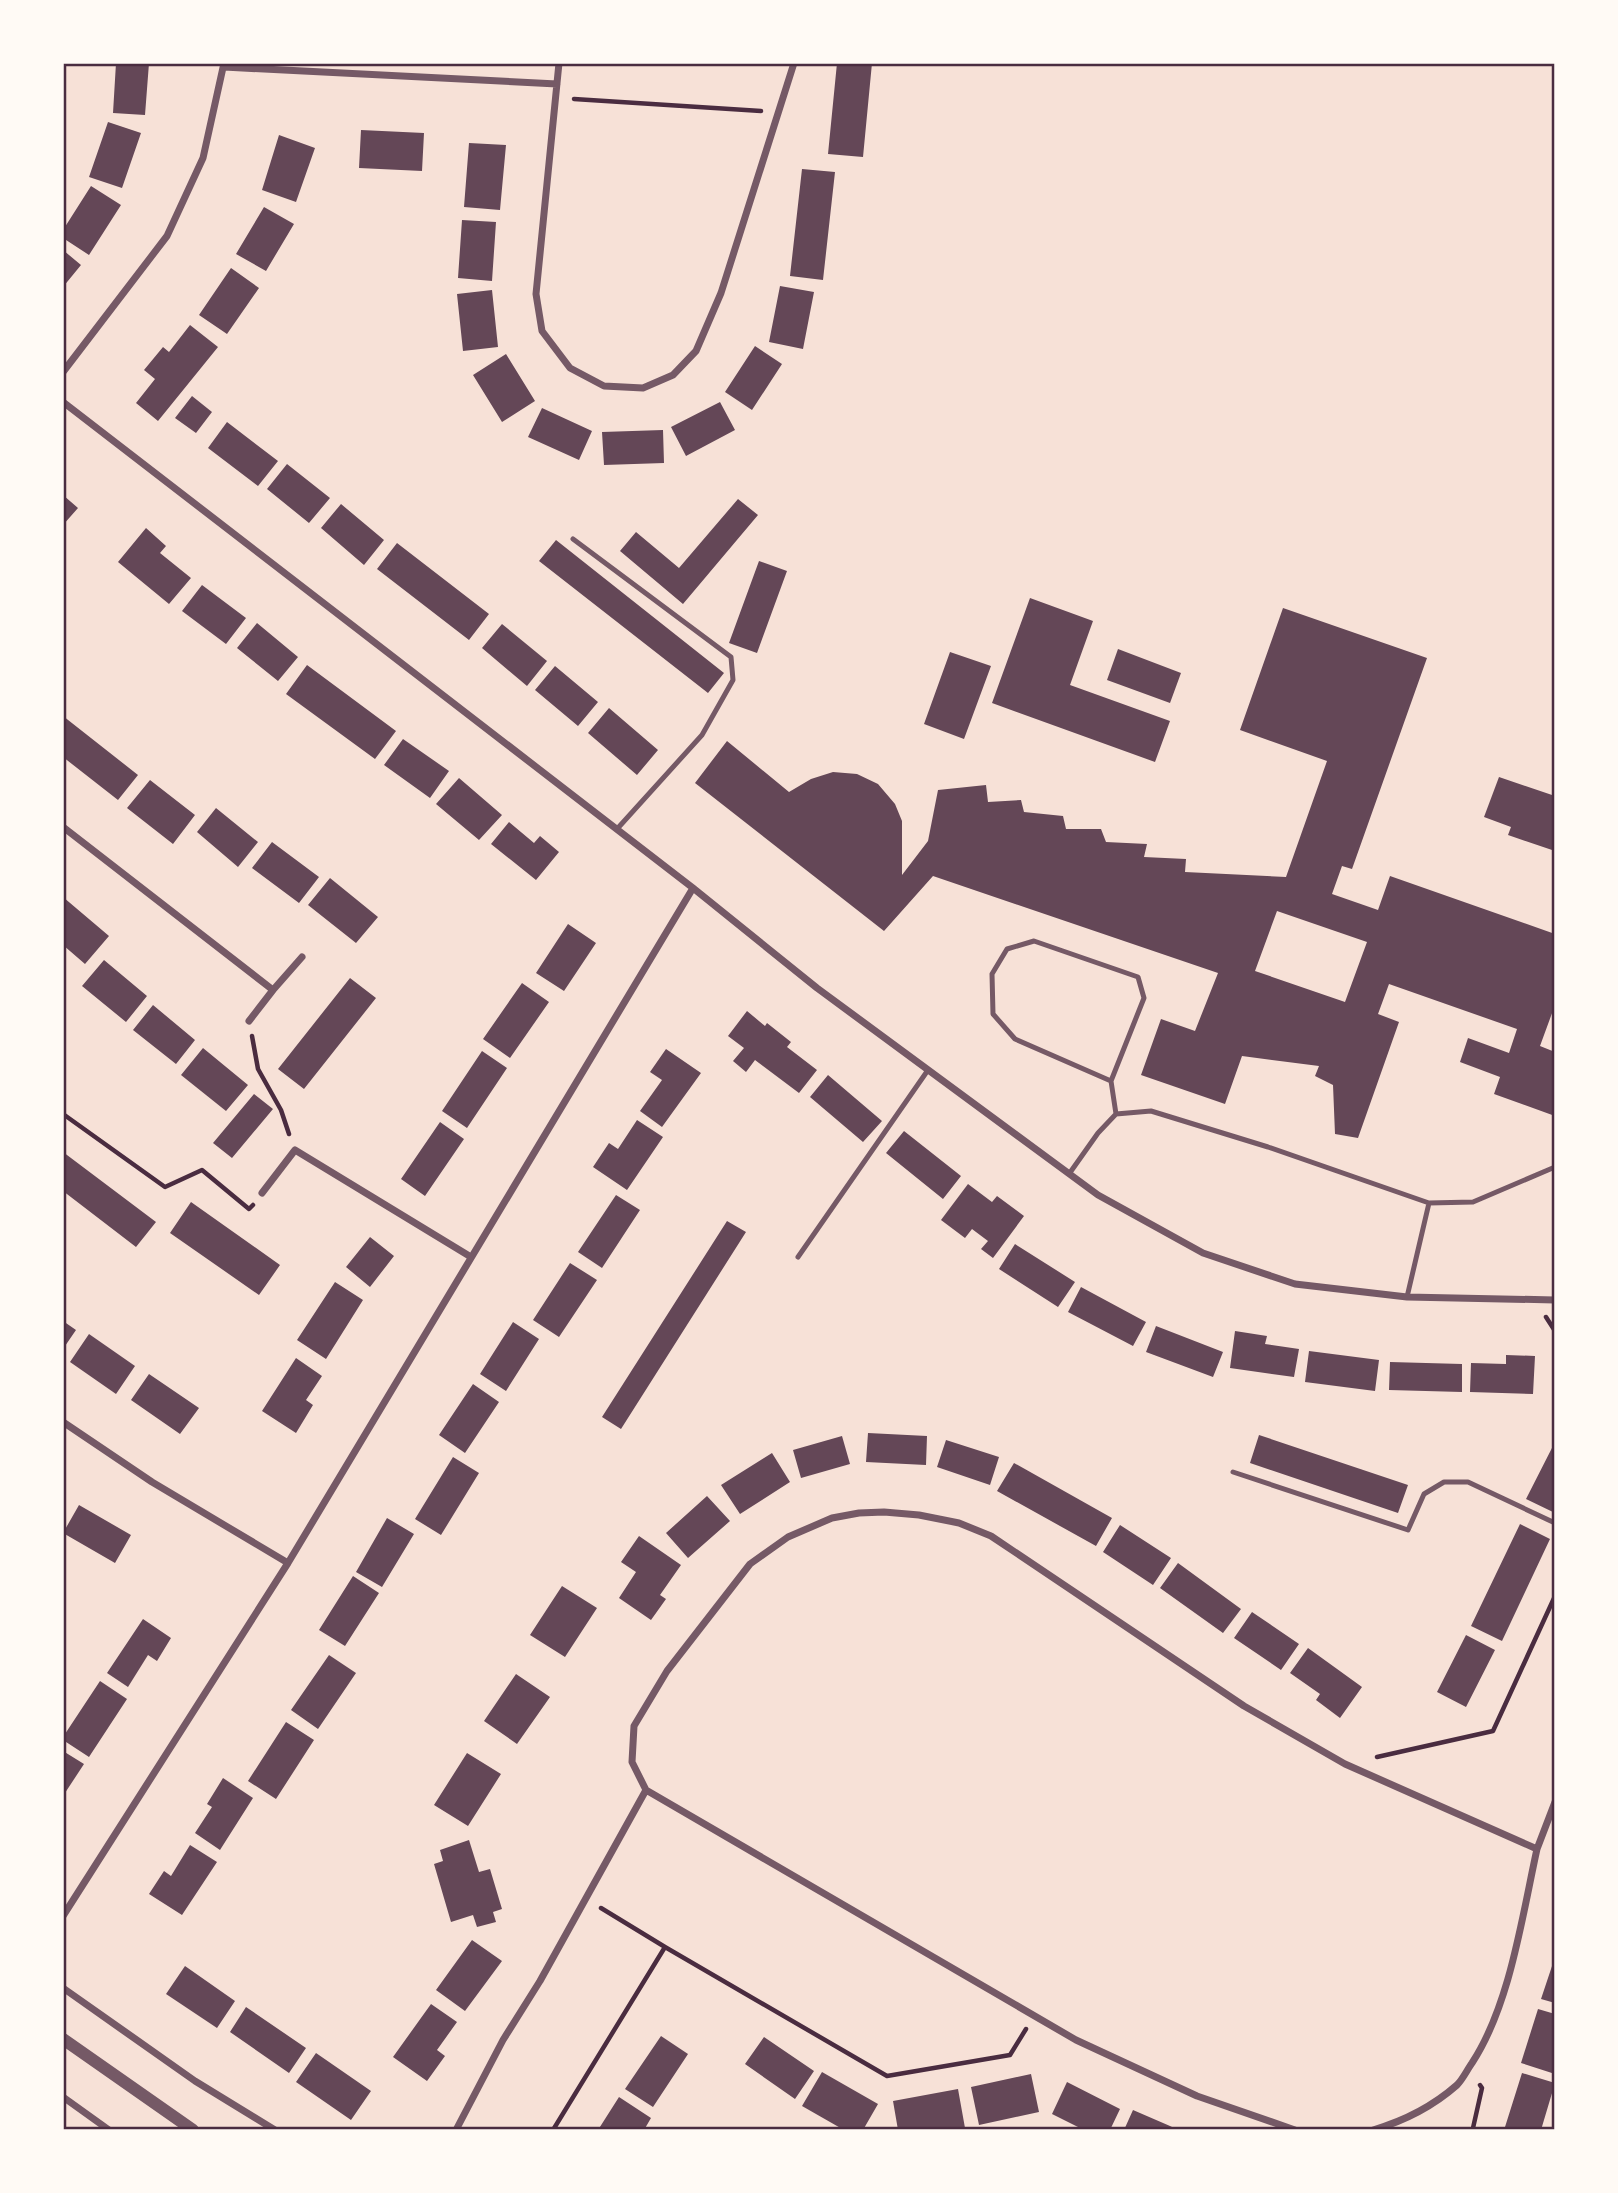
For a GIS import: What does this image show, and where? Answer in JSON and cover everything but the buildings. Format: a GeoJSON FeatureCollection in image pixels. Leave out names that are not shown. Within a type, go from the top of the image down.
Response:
{"type":"FeatureCollection","features":[{"type":"Feature","properties":{"kind":"street"},"geometry":{"type":"LineString","coordinates":[[559,63],[536,294],[542,331],[570,368],[604,386],[643,387],[673,375],[696,351],[721,293],[794,63]]}},
{"type":"Feature","properties":{"kind":"street"},"geometry":{"type":"LineString","coordinates":[[63,372],[167,236],[203,158],[224,65],[557,84]]}},
{"type":"Feature","properties":{"kind":"street"},"geometry":{"type":"LineString","coordinates":[[63,402],[693,888],[817,988],[1098,1195],[1203,1254],[1295,1284],[1407,1297],[1555,1300]]}},
{"type":"Feature","properties":{"kind":"street"},"geometry":{"type":"LineString","coordinates":[[63,827],[273,990]]}},
{"type":"Feature","properties":{"kind":"street"},"geometry":{"type":"LineString","coordinates":[[63,1916],[288,1563],[693,888]]}},
{"type":"Feature","properties":{"kind":"street"},"geometry":{"type":"LineString","coordinates":[[249,1021],[302,957]]}},
{"type":"Feature","properties":{"kind":"street"},"geometry":{"type":"LineString","coordinates":[[262,1193],[295,1150],[471,1257]]}},
{"type":"Feature","properties":{"kind":"street"},"geometry":{"type":"LineString","coordinates":[[63,1422],[152,1482],[288,1563]]}},
{"type":"Feature","properties":{"kind":"street"},"geometry":{"type":"LineString","coordinates":[[1296,2130],[1197,2096],[1076,2040],[646,1790],[632,1762],[634,1726],[667,1671],[750,1564],[788,1537],[832,1518],[884,1512],[919,1515],[958,1523],[991,1536],[1244,1706],[1345,1765],[1537,1849]]}},
{"type":"Feature","properties":{"kind":"street"},"geometry":{"type":"LineString","coordinates":[[456,2130],[503,2040],[540,1981],[646,1790]]}},
{"type":"Feature","properties":{"kind":"street"},"geometry":{"type":"LineString","coordinates":[[1373,2130],[1397,2123],[1423,2110],[1458,2083],[1482,2048],[1506,1985],[1537,1849],[1555,1802]]}},
{"type":"Feature","properties":{"kind":"street"},"geometry":{"type":"LineString","coordinates":[[63,1988],[195,2081],[275,2130]]}},
{"type":"Feature","properties":{"kind":"street"},"geometry":{"type":"LineString","coordinates":[[63,2039],[193,2130]]}},
{"type":"Feature","properties":{"kind":"street"},"geometry":{"type":"LineString","coordinates":[[63,2097],[109,2130]]}},
{"type":"Feature","properties":{"kind":"lane"},"geometry":{"type":"LineString","coordinates":[[573,539],[731,657],[733,680],[702,735],[617,829]]}},
{"type":"Feature","properties":{"kind":"lane"},"geometry":{"type":"LineString","coordinates":[[1111,1081],[1015,1039],[993,1014],[992,974],[1007,949],[1034,941],[1138,977],[1144,998],[1111,1081],[1116,1114]]}},
{"type":"Feature","properties":{"kind":"lane"},"geometry":{"type":"LineString","coordinates":[[798,1257],[928,1070]]}},
{"type":"Feature","properties":{"kind":"lane"},"geometry":{"type":"LineString","coordinates":[[1069,1174],[1098,1133],[1116,1114],[1151,1111],[1268,1147],[1429,1203],[1473,1202],[1555,1167]]}},
{"type":"Feature","properties":{"kind":"lane"},"geometry":{"type":"LineString","coordinates":[[1407,1297],[1429,1203]]}},
{"type":"Feature","properties":{"kind":"lane"},"geometry":{"type":"LineString","coordinates":[[1233,1472],[1408,1530],[1424,1494],[1444,1482],[1468,1482],[1555,1523]]}},
{"type":"Feature","properties":{"kind":"path"},"geometry":{"type":"LineString","coordinates":[[555,98],[779,112]]}},
{"type":"Feature","properties":{"kind":"path"},"geometry":{"type":"LineString","coordinates":[[249,1021],[258,1069],[281,1110],[295,1150]]}},
{"type":"Feature","properties":{"kind":"path"},"geometry":{"type":"LineString","coordinates":[[63,1114],[165,1187],[202,1170],[249,1209],[262,1193]]}},
{"type":"Feature","properties":{"kind":"path"},"geometry":{"type":"LineString","coordinates":[[1345,1765],[1493,1731],[1555,1596]]}},
{"type":"Feature","properties":{"kind":"path"},"geometry":{"type":"LineString","coordinates":[[586,1898],[887,2076],[1010,2055],[1035,2016]]}},
{"type":"Feature","properties":{"kind":"path"},"geometry":{"type":"LineString","coordinates":[[553,2130],[665,1947]]}},
{"type":"Feature","properties":{"kind":"path"},"geometry":{"type":"LineString","coordinates":[[1470,2066],[1482,2088],[1473,2128],[1475,2130]]}}]}
